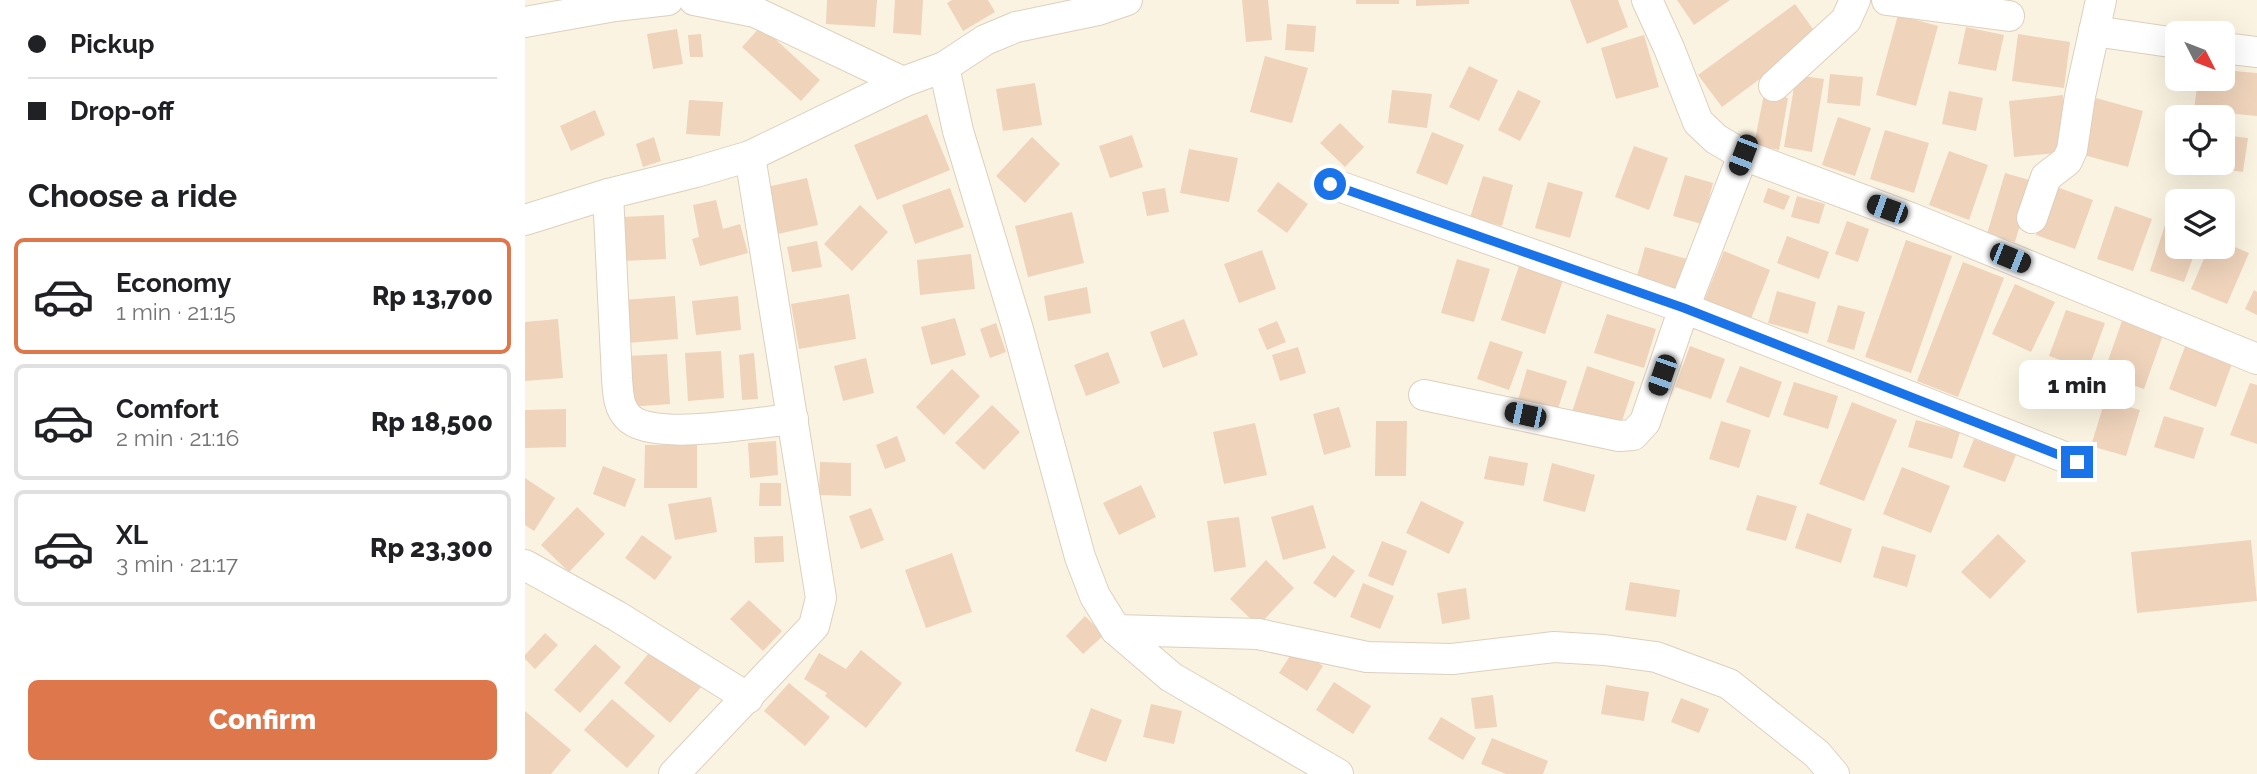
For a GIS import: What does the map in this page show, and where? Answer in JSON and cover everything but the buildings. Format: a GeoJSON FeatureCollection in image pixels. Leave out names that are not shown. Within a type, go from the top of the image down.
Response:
{"type":"FeatureCollection","features":[{"type":"Feature","properties":{"kind":"street"},"geometry":{"type":"LineString","coordinates":[[525,22],[615,6],[668,0]]}},
{"type":"Feature","properties":{"kind":"street"},"geometry":{"type":"LineString","coordinates":[[694,0],[755,12],[903,82]]}},
{"type":"Feature","properties":{"kind":"street"},"geometry":{"type":"LineString","coordinates":[[525,220],[608,194],[750,156],[903,82],[944,67],[985,40],[1016,27],[1098,10],[1127,0]]}},
{"type":"Feature","properties":{"kind":"street"},"geometry":{"type":"LineString","coordinates":[[1647,0],[1698,121],[1716,139],[1743,155],[1912,218],[2257,359]]}},
{"type":"Feature","properties":{"kind":"street"},"geometry":{"type":"LineString","coordinates":[[1774,86],[1846,20],[1855,0]]}},
{"type":"Feature","properties":{"kind":"street"},"geometry":{"type":"LineString","coordinates":[[1887,0],[2008,16]]}},
{"type":"Feature","properties":{"kind":"street"},"geometry":{"type":"LineString","coordinates":[[2032,218],[2046,177],[2067,160],[2072,150],[2101,0]]}},
{"type":"Feature","properties":{"kind":"street"},"geometry":{"type":"LineString","coordinates":[[2094,31],[2165,41]]}},
{"type":"Feature","properties":{"kind":"street"},"geometry":{"type":"LineString","coordinates":[[2235,49],[2257,52]]}},
{"type":"Feature","properties":{"kind":"street"},"geometry":{"type":"LineString","coordinates":[[944,67],[958,131],[1017,326],[1080,557],[1095,596],[1116,630],[1171,677],[1338,774]]}},
{"type":"Feature","properties":{"kind":"street"},"geometry":{"type":"LineString","coordinates":[[1424,395],[1619,436],[1633,435],[1645,422],[1684,308],[1743,155]]}},
{"type":"Feature","properties":{"kind":"street"},"geometry":{"type":"LineString","coordinates":[[674,774],[814,626],[821,598],[750,156]]}},
{"type":"Feature","properties":{"kind":"street"},"geometry":{"type":"LineString","coordinates":[[1330,184],[1684,308],[2077,462]]}},
{"type":"Feature","properties":{"kind":"street"},"geometry":{"type":"LineString","coordinates":[[608,194],[619,403],[628,418],[643,428],[667,431],[793,419]]}},
{"type":"Feature","properties":{"kind":"street"},"geometry":{"type":"LineString","coordinates":[[525,565],[617,616],[748,698]]}},
{"type":"Feature","properties":{"kind":"street"},"geometry":{"type":"LineString","coordinates":[[1116,630],[1258,634],[1367,657],[1452,659],[1554,647],[1656,657],[1730,684],[1817,754],[1834,774]]}},
{"type":"Feature","properties":{"kind":"route"},"geometry":{"type":"LineString","coordinates":[[1330,184],[1684,308],[2077,462]]}}]}
